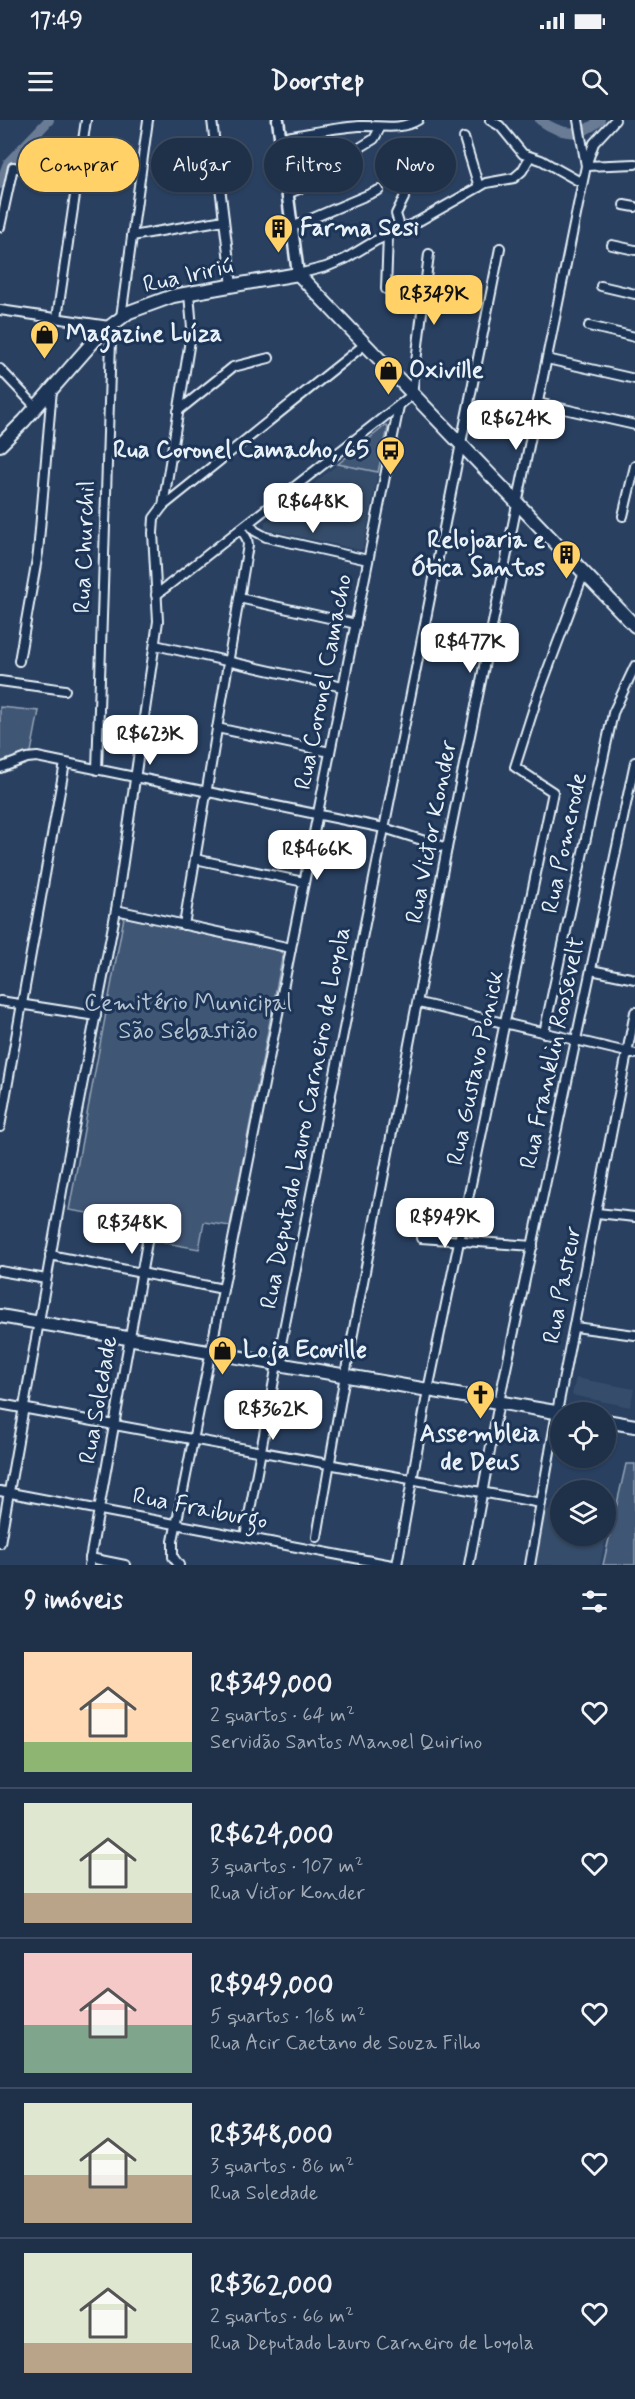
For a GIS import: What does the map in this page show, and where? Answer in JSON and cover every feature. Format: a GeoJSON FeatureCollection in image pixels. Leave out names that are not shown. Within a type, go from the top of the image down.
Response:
{"type":"FeatureCollection","features":[{"type":"Feature","properties":{"kind":"main road"},"geometry":{"type":"LineString","coordinates":[[278,120],[280,138]]}},
{"type":"Feature","properties":{"kind":"main road"},"geometry":{"type":"LineString","coordinates":[[287,194],[298,274],[635,626]]}},
{"type":"Feature","properties":{"kind":"main road","name":"Rua Iririú"},"geometry":{"type":"LineString","coordinates":[[0,444],[109,326],[121,317],[157,301],[298,274]]}},
{"type":"Feature","properties":{"kind":"main road"},"geometry":{"type":"LineString","coordinates":[[0,1316],[550,1411]]}},
{"type":"Feature","properties":{"kind":"main road"},"geometry":{"type":"LineString","coordinates":[[616,1423],[635,1426]]}},
{"type":"Feature","properties":{"kind":"street"},"geometry":{"type":"LineString","coordinates":[[84,138],[86,120]]}},
{"type":"Feature","properties":{"kind":"street"},"geometry":{"type":"LineString","coordinates":[[121,317],[148,120]]}},
{"type":"Feature","properties":{"kind":"street"},"geometry":{"type":"LineString","coordinates":[[212,120],[232,286]]}},
{"type":"Feature","properties":{"kind":"street"},"geometry":{"type":"LineString","coordinates":[[280,138],[357,126],[380,128],[418,120]]}},
{"type":"Feature","properties":{"kind":"street"},"geometry":{"type":"LineString","coordinates":[[490,120],[500,126],[520,150],[530,157],[541,160],[582,183]]}},
{"type":"Feature","properties":{"kind":"street"},"geometry":{"type":"LineString","coordinates":[[615,120],[594,143],[586,166],[635,164]]}},
{"type":"Feature","properties":{"kind":"street","name":"Rua Victor Konder"},"geometry":{"type":"LineString","coordinates":[[317,1537],[345,1375],[419,1003],[447,848],[586,166],[578,122]]}},
{"type":"Feature","properties":{"kind":"street"},"geometry":{"type":"LineString","coordinates":[[287,194],[338,173],[356,150],[374,139],[380,128]]}},
{"type":"Feature","properties":{"kind":"street"},"geometry":{"type":"LineString","coordinates":[[464,138],[478,187]]}},
{"type":"Feature","properties":{"kind":"street"},"geometry":{"type":"LineString","coordinates":[[298,274],[336,263],[478,187],[492,181],[514,178],[522,171],[530,157]]}},
{"type":"Feature","properties":{"kind":"street"},"geometry":{"type":"LineString","coordinates":[[0,227],[13,167],[18,168]]}},
{"type":"Feature","properties":{"kind":"street"},"geometry":{"type":"LineString","coordinates":[[57,318],[76,192]]}},
{"type":"Feature","properties":{"kind":"street"},"geometry":{"type":"LineString","coordinates":[[292,227],[375,192]]}},
{"type":"Feature","properties":{"kind":"street"},"geometry":{"type":"LineString","coordinates":[[401,230],[396,214],[405,192]]}},
{"type":"Feature","properties":{"kind":"street"},"geometry":{"type":"LineString","coordinates":[[624,204],[635,207]]}},
{"type":"Feature","properties":{"kind":"street"},"geometry":{"type":"LineString","coordinates":[[132,236],[224,220]]}},
{"type":"Feature","properties":{"kind":"street"},"geometry":{"type":"LineString","coordinates":[[386,289],[388,235]]}},
{"type":"Feature","properties":{"kind":"street"},"geometry":{"type":"LineString","coordinates":[[612,245],[635,250]]}},
{"type":"Feature","properties":{"kind":"street","name":"Rua Deputado Lauro Carneiro de Loyola"},"geometry":{"type":"LineString","coordinates":[[245,1537],[277,1364],[500,248]]}},
{"type":"Feature","properties":{"kind":"street"},"geometry":{"type":"LineString","coordinates":[[156,595],[412,395],[429,254]]}},
{"type":"Feature","properties":{"kind":"street"},"geometry":{"type":"LineString","coordinates":[[601,286],[635,294]]}},
{"type":"Feature","properties":{"kind":"street"},"geometry":{"type":"LineString","coordinates":[[163,506],[192,328],[189,294]]}},
{"type":"Feature","properties":{"kind":"street"},"geometry":{"type":"LineString","coordinates":[[0,310],[109,326]]}},
{"type":"Feature","properties":{"kind":"street","name":"Rua Churchil"},"geometry":{"type":"LineString","coordinates":[[97,770],[111,341],[109,326]]}},
{"type":"Feature","properties":{"kind":"street"},"geometry":{"type":"LineString","coordinates":[[589,326],[635,337]]}},
{"type":"Feature","properties":{"kind":"street"},"geometry":{"type":"LineString","coordinates":[[0,1543],[4,1492],[23,1408],[116,910],[158,621],[153,524],[157,513],[163,506],[364,345]]}},
{"type":"Feature","properties":{"kind":"street"},"geometry":{"type":"LineString","coordinates":[[178,411],[233,367],[268,358]]}},
{"type":"Feature","properties":{"kind":"street"},"geometry":{"type":"LineString","coordinates":[[547,359],[635,379]]}},
{"type":"Feature","properties":{"kind":"street"},"geometry":{"type":"LineString","coordinates":[[0,369],[36,407]]}},
{"type":"Feature","properties":{"kind":"street"},"geometry":{"type":"LineString","coordinates":[[19,661],[38,553],[52,388]]}},
{"type":"Feature","properties":{"kind":"street"},"geometry":{"type":"LineString","coordinates":[[538,404],[635,425]]}},
{"type":"Feature","properties":{"kind":"street","name":"Rua Coronel Camacho"},"geometry":{"type":"LineString","coordinates":[[179,1565],[173,1557],[172,1549],[176,1524],[399,406]]}},
{"type":"Feature","properties":{"kind":"street"},"geometry":{"type":"LineString","coordinates":[[623,516],[635,466]]}},
{"type":"Feature","properties":{"kind":"street"},"geometry":{"type":"LineString","coordinates":[[249,523],[255,531],[266,537],[369,560]]}},
{"type":"Feature","properties":{"kind":"street"},"geometry":{"type":"LineString","coordinates":[[184,925],[248,545],[241,529]]}},
{"type":"Feature","properties":{"kind":"street","name":"Rua Gustavo Ponick"},"geometry":{"type":"LineString","coordinates":[[397,1565],[429,1390],[553,792],[515,767],[537,698],[584,573]]}},
{"type":"Feature","properties":{"kind":"street"},"geometry":{"type":"LineString","coordinates":[[239,598],[356,624]]}},
{"type":"Feature","properties":{"kind":"street"},"geometry":{"type":"LineString","coordinates":[[155,645],[343,687]]}},
{"type":"Feature","properties":{"kind":"street","name":"Rua Pomerode"},"geometry":{"type":"LineString","coordinates":[[543,1033],[613,713],[635,666]]}},
{"type":"Feature","properties":{"kind":"street"},"geometry":{"type":"LineString","coordinates":[[0,681],[65,690]]}},
{"type":"Feature","properties":{"kind":"street"},"geometry":{"type":"LineString","coordinates":[[217,728],[330,752]]}},
{"type":"Feature","properties":{"kind":"street"},"geometry":{"type":"LineString","coordinates":[[0,771],[32,757],[384,828],[447,848]]}},
{"type":"Feature","properties":{"kind":"street","name":"Rua Franklin Roosevelt"},"geometry":{"type":"LineString","coordinates":[[469,1565],[532,1246],[635,762]]}},
{"type":"Feature","properties":{"kind":"street"},"geometry":{"type":"LineString","coordinates":[[0,1127],[65,763]]}},
{"type":"Feature","properties":{"kind":"street"},"geometry":{"type":"LineString","coordinates":[[195,859],[304,882]]}},
{"type":"Feature","properties":{"kind":"street"},"geometry":{"type":"LineString","coordinates":[[116,910],[291,948]]}},
{"type":"Feature","properties":{"kind":"street"},"geometry":{"type":"LineString","coordinates":[[591,970],[635,979]]}},
{"type":"Feature","properties":{"kind":"street"},"geometry":{"type":"LineString","coordinates":[[0,1001],[96,1016]]}},
{"type":"Feature","properties":{"kind":"street"},"geometry":{"type":"LineString","coordinates":[[419,1003],[631,1053]]}},
{"type":"Feature","properties":{"kind":"street","name":"Rua Pasteur"},"geometry":{"type":"LineString","coordinates":[[561,1402],[597,1213],[631,1053],[635,1012]]}},
{"type":"Feature","properties":{"kind":"street"},"geometry":{"type":"LineString","coordinates":[[597,1213],[635,1217]]}},
{"type":"Feature","properties":{"kind":"street"},"geometry":{"type":"LineString","coordinates":[[421,1238],[532,1246]]}},
{"type":"Feature","properties":{"kind":"street","name":"Rua Soledade"},"geometry":{"type":"LineString","coordinates":[[90,1562],[147,1242]]}},
{"type":"Feature","properties":{"kind":"street"},"geometry":{"type":"LineString","coordinates":[[50,1255],[223,1289]]}},
{"type":"Feature","properties":{"kind":"street"},"geometry":{"type":"LineString","coordinates":[[0,1271],[46,1279]]}},
{"type":"Feature","properties":{"kind":"street"},"geometry":{"type":"LineString","coordinates":[[575,1327],[635,1335]]}},
{"type":"Feature","properties":{"kind":"street"},"geometry":{"type":"LineString","coordinates":[[0,1404],[541,1503]]}},
{"type":"Feature","properties":{"kind":"street","name":"Rua Pasteur"},"geometry":{"type":"LineString","coordinates":[[530,1565],[550,1458]]}},
{"type":"Feature","properties":{"kind":"street","name":"Rua Fraiburgo"},"geometry":{"type":"LineString","coordinates":[[4,1492],[392,1565]]}},
{"type":"Feature","properties":{"kind":"street"},"geometry":{"type":"LineString","coordinates":[[90,1562],[125,1565]]}},
{"type":"Feature","properties":{"kind":"shaded area"},"geometry":{"type":"Polygon","coordinates":[[[338,464],[378,472],[363,548],[360,550],[265,529],[265,522],[338,464]]]}},
{"type":"Feature","properties":{"kind":"shaded area"},"geometry":{"type":"Polygon","coordinates":[[[576,1378],[634,1389],[630,1407],[616,1404],[616,1402],[572,1395],[576,1378]]]}},
{"type":"Feature","properties":{"kind":"shaded area"},"geometry":{"type":"Polygon","coordinates":[[[545,1509],[550,1510],[550,1546],[604,1546],[600,1565],[536,1565],[545,1509]]]}},
{"type":"Feature","properties":{"kind":"green space"},"geometry":{"type":"Polygon","coordinates":[[[386,425],[388,428],[378,472],[338,464],[386,425]]]}},
{"type":"Feature","properties":{"kind":"green space"},"geometry":{"type":"Polygon","coordinates":[[[0,707],[39,711],[31,752],[0,763],[0,707]]]}},
{"type":"Feature","properties":{"kind":"green space","name":"Cemitério Municipal São Sebastião"},"geometry":{"type":"Polygon","coordinates":[[[124,917],[278,950],[283,954],[230,1226],[204,1222],[199,1249],[91,1230],[94,1214],[69,1210],[124,917]]]}},
{"type":"Feature","properties":{"kind":"green space"},"geometry":{"type":"Polygon","coordinates":[[[626,1464],[635,1464],[635,1565],[603,1565],[607,1546],[616,1546],[616,1508],[626,1464]]]}},
{"type":"Feature","properties":{"kind":"waterway"},"geometry":{"type":"LineString","coordinates":[[0,184],[8,163],[49,120]]}},
{"type":"Feature","properties":{"kind":"waterway"},"geometry":{"type":"LineString","coordinates":[[540,120],[555,129],[570,132],[585,130],[600,120]]}},
{"type":"Feature","properties":{"kind":"place","name":"Farma Sesi"},"geometry":{"type":"Point","coordinates":[279,254]}},
{"type":"Feature","properties":{"kind":"place","name":"Magazine Luíza"},"geometry":{"type":"Point","coordinates":[45,360]}},
{"type":"Feature","properties":{"kind":"place","name":"Oxiville"},"geometry":{"type":"Point","coordinates":[388,396]}},
{"type":"Feature","properties":{"kind":"place","name":"Rua Coronel Camacho, 65"},"geometry":{"type":"Point","coordinates":[390,476]}},
{"type":"Feature","properties":{"kind":"place","name":"Relojoaria e Ótica Santos"},"geometry":{"type":"Point","coordinates":[566,580]}},
{"type":"Feature","properties":{"kind":"place","name":"Loja Ecoville"},"geometry":{"type":"Point","coordinates":[222,1376]}},
{"type":"Feature","properties":{"kind":"place","name":"Assembleia de Deus"},"geometry":{"type":"Point","coordinates":[480,1420]}}]}
